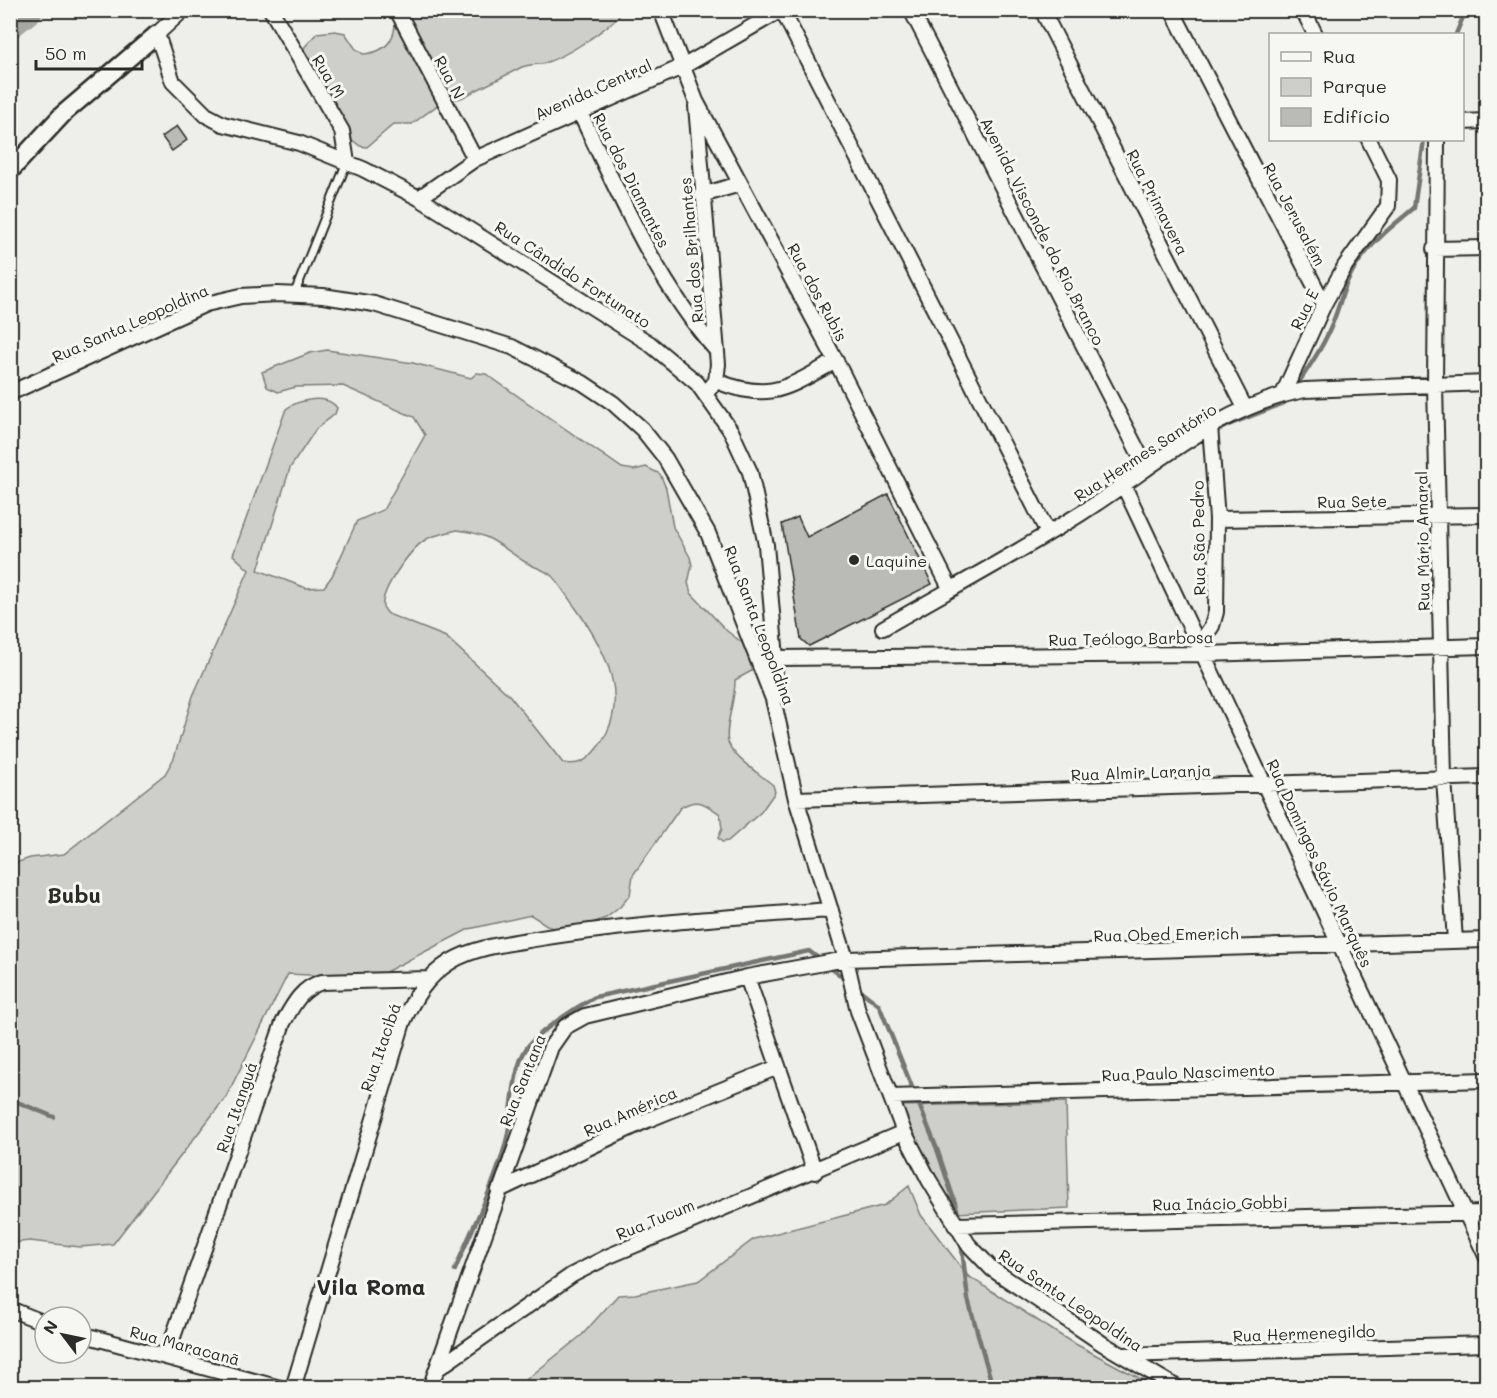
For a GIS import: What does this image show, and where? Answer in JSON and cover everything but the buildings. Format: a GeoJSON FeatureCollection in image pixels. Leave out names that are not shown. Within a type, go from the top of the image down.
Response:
{"type":"FeatureCollection","features":[{"type":"Feature","properties":{"kind":"street"},"geometry":{"type":"LineString","coordinates":[[10,171],[63,114],[183,10]]}},
{"type":"Feature","properties":{"kind":"street","name":"Rua M"},"geometry":{"type":"LineString","coordinates":[[271,10],[342,131],[347,162]]}},
{"type":"Feature","properties":{"kind":"street","name":"Rua N"},"geometry":{"type":"LineString","coordinates":[[397,10],[475,159]]}},
{"type":"Feature","properties":{"kind":"street","name":"Rua dos Rubis"},"geometry":{"type":"LineString","coordinates":[[661,10],[696,101],[836,361],[950,588]]}},
{"type":"Feature","properties":{"kind":"street"},"geometry":{"type":"LineString","coordinates":[[781,10],[1048,533]]}},
{"type":"Feature","properties":{"kind":"street","name":"Avenida Central"},"geometry":{"type":"LineString","coordinates":[[419,198],[475,159],[684,66],[781,10]]}},
{"type":"Feature","properties":{"kind":"street","name":"Avenida Visconde do Rio Branco"},"geometry":{"type":"LineString","coordinates":[[911,10],[1146,467]]}},
{"type":"Feature","properties":{"kind":"street","name":"Rua Primavera"},"geometry":{"type":"LineString","coordinates":[[1042,10],[1245,408]]}},
{"type":"Feature","properties":{"kind":"street","name":"Rua Jerusalém"},"geometry":{"type":"LineString","coordinates":[[1172,10],[1324,304]]}},
{"type":"Feature","properties":{"kind":"street"},"geometry":{"type":"LineString","coordinates":[[1303,10],[1314,33]]}},
{"type":"Feature","properties":{"kind":"street","name":"Rua Cândido Fortunato"},"geometry":{"type":"LineString","coordinates":[[157,34],[173,82],[207,115],[222,124],[290,140],[347,162],[419,198],[649,343],[677,363],[706,393],[731,431],[750,472],[766,545],[776,658],[773,699]]}},
{"type":"Feature","properties":{"kind":"street","name":"Rua dos Brilhantes"},"geometry":{"type":"LineString","coordinates":[[696,101],[716,350],[716,381]]}},
{"type":"Feature","properties":{"kind":"street","name":"Rua dos Diamantes"},"geometry":{"type":"LineString","coordinates":[[580,113],[641,239],[693,324],[716,350]]}},
{"type":"Feature","properties":{"kind":"street"},"geometry":{"type":"LineString","coordinates":[[1464,122],[1486,121]]}},
{"type":"Feature","properties":{"kind":"street","name":"Rua E"},"geometry":{"type":"LineString","coordinates":[[1283,394],[1324,304],[1345,266],[1388,206],[1389,180],[1370,141]]}},
{"type":"Feature","properties":{"kind":"street","name":"Rua Mário Amaral"},"geometry":{"type":"LineString","coordinates":[[1437,141],[1434,249],[1435,385],[1444,778],[1455,941]]}},
{"type":"Feature","properties":{"kind":"street"},"geometry":{"type":"LineString","coordinates":[[702,195],[740,184]]}},
{"type":"Feature","properties":{"kind":"street"},"geometry":{"type":"LineString","coordinates":[[1434,249],[1486,248]]}},
{"type":"Feature","properties":{"kind":"street","name":"Rua Santa Leopoldina"},"geometry":{"type":"LineString","coordinates":[[10,393],[206,304],[241,296],[294,295],[323,296],[374,304],[512,347],[583,383],[613,403],[648,436],[665,458],[708,533],[773,699],[796,799],[846,959],[858,1011],[904,1132],[955,1225],[968,1244],[992,1269],[1122,1355],[1178,1388]]}},
{"type":"Feature","properties":{"kind":"street"},"geometry":{"type":"LineString","coordinates":[[706,393],[716,381],[748,392],[782,390],[836,361]]}},
{"type":"Feature","properties":{"kind":"street","name":"Rua Hermes Santório"},"geometry":{"type":"LineString","coordinates":[[883,627],[1048,533],[1210,426],[1245,408],[1283,394],[1305,390],[1486,383]]}},
{"type":"Feature","properties":{"kind":"street","name":"Rua São Pedro"},"geometry":{"type":"LineString","coordinates":[[1201,650],[1212,626],[1215,612],[1218,519],[1210,426]]}},
{"type":"Feature","properties":{"kind":"street","name":"Rua Domingos Sávio Marquês"},"geometry":{"type":"LineString","coordinates":[[1123,484],[1486,1256]]}},
{"type":"Feature","properties":{"kind":"street","name":"Rua Sete"},"geometry":{"type":"LineString","coordinates":[[1218,519],[1486,515]]}},
{"type":"Feature","properties":{"kind":"street","name":"Rua Teólogo Barbosa"},"geometry":{"type":"LineString","coordinates":[[776,658],[1486,646]]}},
{"type":"Feature","properties":{"kind":"street","name":"Rua Almir Laranja"},"geometry":{"type":"LineString","coordinates":[[796,799],[1486,777]]}},
{"type":"Feature","properties":{"kind":"street","name":"Rua Itacibá"},"geometry":{"type":"LineString","coordinates":[[293,1388],[403,1022],[427,980],[450,962],[477,951],[510,943],[608,927],[831,910]]}},
{"type":"Feature","properties":{"kind":"street","name":"Rua Obed Emerich"},"geometry":{"type":"LineString","coordinates":[[846,959],[1341,947],[1486,940]]}},
{"type":"Feature","properties":{"kind":"street","name":"Rua Santana"},"geometry":{"type":"LineString","coordinates":[[430,1388],[498,1190],[551,1047],[565,1027],[585,1016],[747,977],[846,959]]}},
{"type":"Feature","properties":{"kind":"street"},"geometry":{"type":"LineString","coordinates":[[747,977],[815,1172]]}},
{"type":"Feature","properties":{"kind":"street","name":"Rua Itanguá"},"geometry":{"type":"LineString","coordinates":[[166,1357],[284,1023],[297,997],[310,985],[322,982],[427,980]]}},
{"type":"Feature","properties":{"kind":"street","name":"Rua América"},"geometry":{"type":"LineString","coordinates":[[498,1190],[645,1121],[778,1067]]}},
{"type":"Feature","properties":{"kind":"street","name":"Rua Paulo Nascimento"},"geometry":{"type":"LineString","coordinates":[[891,1097],[1486,1080]]}},
{"type":"Feature","properties":{"kind":"street","name":"Rua Tucum"},"geometry":{"type":"LineString","coordinates":[[437,1369],[573,1275],[609,1256],[815,1172],[904,1132]]}},
{"type":"Feature","properties":{"kind":"street","name":"Rua Inácio Gobbi"},"geometry":{"type":"LineString","coordinates":[[955,1225],[1486,1213]]}},
{"type":"Feature","properties":{"kind":"street"},"geometry":{"type":"LineString","coordinates":[[10,1309],[33,1318]]}},
{"type":"Feature","properties":{"kind":"street","name":"Rua Maracanã"},"geometry":{"type":"LineString","coordinates":[[93,1337],[280,1388]]}},
{"type":"Feature","properties":{"kind":"street","name":"Rua Hermenegildo"},"geometry":{"type":"LineString","coordinates":[[1122,1355],[1486,1344]]}},
{"type":"Feature","properties":{"kind":"lane"},"geometry":{"type":"LineString","coordinates":[[294,295],[347,162]]}},
{"type":"Feature","properties":{"kind":"green space"},"geometry":{"type":"Polygon","coordinates":[[[394,11],[624,11],[598,33],[566,54],[545,63],[522,67],[461,98],[442,102],[412,124],[394,124],[367,147],[360,146],[347,136],[327,88],[313,71],[303,49],[317,33],[335,31],[345,33],[355,48],[363,54],[380,50],[386,46],[393,35],[394,11]]]}},
{"type":"Feature","properties":{"kind":"green space"},"geometry":{"type":"Polygon","coordinates":[[[327,350],[413,363],[471,378],[477,373],[486,374],[622,468],[634,470],[646,467],[660,474],[666,488],[673,527],[690,557],[692,565],[688,583],[691,593],[727,631],[753,651],[757,668],[735,680],[727,736],[731,748],[741,760],[773,785],[775,792],[761,812],[728,841],[722,842],[718,838],[722,829],[720,814],[705,804],[696,802],[680,808],[633,875],[630,895],[606,918],[592,923],[553,929],[531,915],[469,929],[374,978],[288,974],[226,1097],[113,1244],[80,1247],[30,1241],[11,1243],[10,865],[30,858],[64,854],[165,774],[174,758],[193,696],[249,570],[233,555],[286,409],[298,403],[320,399],[332,403],[337,408],[335,414],[316,429],[290,468],[258,570],[306,588],[324,587],[332,576],[357,521],[383,510],[425,435],[414,417],[343,386],[296,387],[278,392],[267,387],[262,372],[310,353],[327,350]],[[457,530],[440,534],[428,538],[419,545],[391,581],[383,600],[383,607],[388,614],[446,637],[510,696],[563,763],[582,762],[597,748],[608,730],[613,712],[614,694],[605,658],[586,623],[550,574],[525,562],[487,537],[457,530]]]}},
{"type":"Feature","properties":{"kind":"green space"},"geometry":{"type":"Polygon","coordinates":[[[1066,1102],[1069,1208],[954,1213],[900,1106],[1066,1102]]]}},
{"type":"Feature","properties":{"kind":"green space"},"geometry":{"type":"Polygon","coordinates":[[[909,1186],[921,1215],[968,1276],[1068,1340],[1156,1387],[517,1387],[582,1335],[618,1295],[635,1294],[698,1281],[754,1239],[885,1205],[909,1186]]]}},
{"type":"Feature","properties":{"kind":"waterway"},"geometry":{"type":"LineString","coordinates":[[10,26],[30,10]]}},
{"type":"Feature","properties":{"kind":"waterway"},"geometry":{"type":"LineString","coordinates":[[1456,33],[1466,10]]}},
{"type":"Feature","properties":{"kind":"waterway"},"geometry":{"type":"LineString","coordinates":[[1295,388],[1317,355],[1355,268],[1366,252],[1414,208],[1424,141]]}},
{"type":"Feature","properties":{"kind":"waterway"},"geometry":{"type":"LineString","coordinates":[[1223,427],[1284,403],[1288,397]]}},
{"type":"Feature","properties":{"kind":"waterway"},"geometry":{"type":"LineString","coordinates":[[455,1270],[502,1155],[521,1058],[531,1042],[539,1035],[568,1013],[595,997],[809,951],[822,961]]}},
{"type":"Feature","properties":{"kind":"waterway"},"geometry":{"type":"LineString","coordinates":[[828,966],[848,981]]}},
{"type":"Feature","properties":{"kind":"waterway"},"geometry":{"type":"LineString","coordinates":[[857,988],[879,1005],[937,1149],[959,1221]]}},
{"type":"Feature","properties":{"kind":"waterway"},"geometry":{"type":"LineString","coordinates":[[10,1099],[54,1117]]}},
{"type":"Feature","properties":{"kind":"waterway"},"geometry":{"type":"LineString","coordinates":[[961,1241],[968,1299],[993,1388]]}},
{"type":"Feature","properties":{"kind":"place","name":"Laquine"},"geometry":{"type":"Point","coordinates":[854,560]}},
{"type":"Feature","properties":{"kind":"district","name":"Bubu"},"geometry":{"type":"Point","coordinates":[74,894]}},
{"type":"Feature","properties":{"kind":"district","name":"Vila Roma"},"geometry":{"type":"Point","coordinates":[371,1286]}}]}
